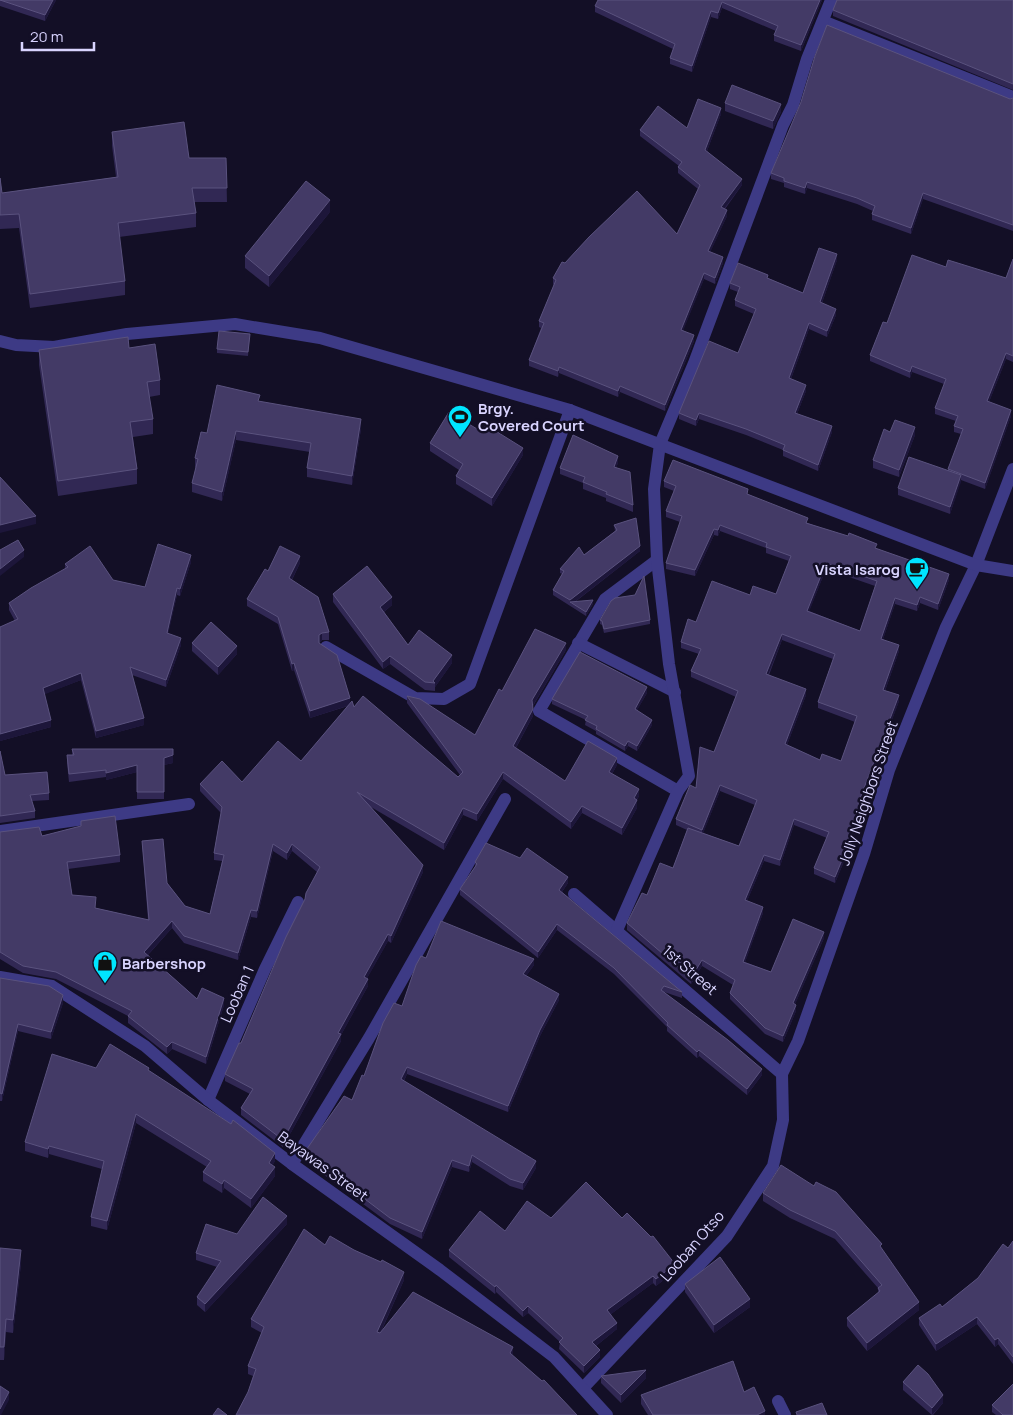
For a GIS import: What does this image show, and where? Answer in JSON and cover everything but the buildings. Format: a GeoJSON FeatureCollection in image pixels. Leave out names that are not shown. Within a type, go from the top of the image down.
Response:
{"type":"FeatureCollection","features":[{"type":"Feature","properties":{"kind":"street"},"geometry":{"type":"LineString","coordinates":[[617,930],[678,791],[689,776],[669,664],[657,560],[654,489],[660,444],[694,363],[783,125],[793,105],[807,59],[830,0]]}},
{"type":"Feature","properties":{"kind":"street"},"geometry":{"type":"LineString","coordinates":[[822,22],[1013,97]]}},
{"type":"Feature","properties":{"kind":"street"},"geometry":{"type":"LineString","coordinates":[[0,341],[16,345],[54,347],[127,334],[235,324],[320,338],[570,410],[976,565],[1013,570]]}},
{"type":"Feature","properties":{"kind":"street"},"geometry":{"type":"LineString","coordinates":[[326,646],[415,698],[444,699],[470,684],[570,410]]}},
{"type":"Feature","properties":{"kind":"street","name":"Jolly Neighbors Street"},"geometry":{"type":"LineString","coordinates":[[782,1074],[798,1041],[864,854],[889,770],[946,627],[976,565],[1013,469]]}},
{"type":"Feature","properties":{"kind":"street"},"geometry":{"type":"LineString","coordinates":[[657,560],[604,599],[539,711],[678,791]]}},
{"type":"Feature","properties":{"kind":"street"},"geometry":{"type":"LineString","coordinates":[[578,643],[675,692]]}},
{"type":"Feature","properties":{"kind":"street"},"geometry":{"type":"LineString","coordinates":[[292,1164],[369,1038],[506,799]]}},
{"type":"Feature","properties":{"kind":"street"},"geometry":{"type":"LineString","coordinates":[[0,831],[190,804]]}},
{"type":"Feature","properties":{"kind":"street","name":"1st Street"},"geometry":{"type":"LineString","coordinates":[[574,894],[782,1074]]}},
{"type":"Feature","properties":{"kind":"street","name":"Looban 1"},"geometry":{"type":"LineString","coordinates":[[208,1100],[298,902]]}},
{"type":"Feature","properties":{"kind":"street","name":"Bayawas Street"},"geometry":{"type":"LineString","coordinates":[[0,977],[52,986],[146,1046],[208,1100],[292,1164],[440,1270],[546,1351],[584,1388],[607,1415]]}},
{"type":"Feature","properties":{"kind":"street","name":"Looban Otso"},"geometry":{"type":"LineString","coordinates":[[584,1388],[727,1236],[773,1166],[783,1120],[782,1074]]}},
{"type":"Feature","properties":{"kind":"street"},"geometry":{"type":"LineString","coordinates":[[778,1401],[785,1415]]}},
{"type":"Feature","properties":{"kind":"place","name":"Brgy. Covered Court"},"geometry":{"type":"Point","coordinates":[460,438]}},
{"type":"Feature","properties":{"kind":"place","name":"Vista Isarog"},"geometry":{"type":"Point","coordinates":[917,590]}},
{"type":"Feature","properties":{"kind":"place","name":"Barbershop"},"geometry":{"type":"Point","coordinates":[105,984]}}]}
